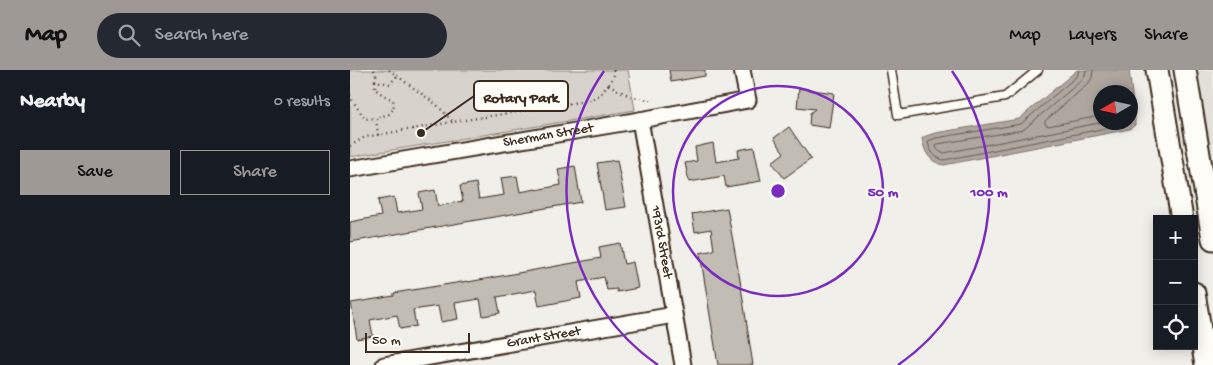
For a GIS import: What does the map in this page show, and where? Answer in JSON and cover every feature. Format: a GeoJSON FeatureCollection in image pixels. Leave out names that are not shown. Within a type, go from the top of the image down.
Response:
{"type":"FeatureCollection","features":[{"type":"Feature","properties":{"kind":"main road"},"geometry":{"type":"LineString","coordinates":[[1157,70],[1181,215]]}},
{"type":"Feature","properties":{"kind":"main road"},"geometry":{"type":"LineString","coordinates":[[1185,70],[1213,239]]}},
{"type":"Feature","properties":{"kind":"main road"},"geometry":{"type":"LineString","coordinates":[[1196,305],[1206,365]]}},
{"type":"Feature","properties":{"kind":"street","name":"Sherman Street"},"geometry":{"type":"LineString","coordinates":[[350,169],[748,100],[742,70]]}},
{"type":"Feature","properties":{"kind":"street","name":"193rd Street"},"geometry":{"type":"LineString","coordinates":[[640,120],[683,365]]}},
{"type":"Feature","properties":{"kind":"street","name":"Grant Street"},"geometry":{"type":"LineString","coordinates":[[384,365],[674,315]]}},
{"type":"Feature","properties":{"kind":"lane"},"geometry":{"type":"LineString","coordinates":[[890,70],[898,115],[1005,97],[1038,70]]}},
{"type":"Feature","properties":{"kind":"path"},"geometry":{"type":"LineString","coordinates":[[350,95],[365,119],[389,114],[394,108],[392,100],[375,89],[376,75],[374,70]]}},
{"type":"Feature","properties":{"kind":"path"},"geometry":{"type":"LineString","coordinates":[[389,70],[437,105],[453,122]]}},
{"type":"Feature","properties":{"kind":"path"},"geometry":{"type":"LineString","coordinates":[[350,146],[365,137],[591,100],[601,94],[609,84],[614,75],[614,70]]}},
{"type":"Feature","properties":{"kind":"path"},"geometry":{"type":"LineString","coordinates":[[375,81],[390,84],[397,76]]}},
{"type":"Feature","properties":{"kind":"path"},"geometry":{"type":"LineString","coordinates":[[609,84],[617,90],[639,99],[652,100]]}},
{"type":"Feature","properties":{"kind":"path"},"geometry":{"type":"LineString","coordinates":[[376,118],[378,135]]}},
{"type":"Feature","properties":{"kind":"shaded area"},"geometry":{"type":"Polygon","coordinates":[[[350,70],[628,70],[635,110],[350,157],[350,70]]]}},
{"type":"Feature","properties":{"kind":"shaded area"},"geometry":{"type":"Polygon","coordinates":[[[1192,70],[1213,70],[1213,197],[1192,70]]]}},
{"type":"Feature","properties":{"kind":"water"},"geometry":{"type":"Polygon","coordinates":[[[1077,70],[1129,70],[1131,85],[1093,85],[1093,130],[1125,130],[944,165],[935,162],[928,156],[923,143],[922,138],[935,133],[1019,119],[1077,70]]]}},
{"type":"Feature","properties":{"kind":"building"},"geometry":{"type":"Polygon","coordinates":[[[669,70],[705,70],[705,76],[671,82],[669,70]]]}},
{"type":"Feature","properties":{"kind":"building"},"geometry":{"type":"Polygon","coordinates":[[[799,88],[834,93],[829,128],[809,125],[810,113],[815,109],[797,107],[799,88]]]}},
{"type":"Feature","properties":{"kind":"building"},"geometry":{"type":"Polygon","coordinates":[[[789,127],[811,159],[784,178],[772,162],[784,153],[774,138],[789,127]]]}},
{"type":"Feature","properties":{"kind":"building"},"geometry":{"type":"Polygon","coordinates":[[[713,143],[716,162],[739,158],[738,150],[754,147],[761,181],[726,187],[724,176],[689,182],[685,163],[697,161],[695,147],[713,143]]]}},
{"type":"Feature","properties":{"kind":"building"},"geometry":{"type":"Polygon","coordinates":[[[617,160],[626,207],[605,210],[597,163],[617,160]]]}},
{"type":"Feature","properties":{"kind":"building"},"geometry":{"type":"Polygon","coordinates":[[[575,166],[581,202],[350,242],[350,222],[381,216],[378,200],[394,197],[397,213],[422,209],[419,193],[435,190],[438,206],[463,201],[460,186],[476,183],[479,199],[504,195],[501,178],[517,176],[520,192],[536,190],[561,185],[558,169],[575,166]]]}},
{"type":"Feature","properties":{"kind":"building"},"geometry":{"type":"Polygon","coordinates":[[[727,208],[753,365],[718,365],[700,253],[714,250],[711,229],[695,232],[692,214],[727,208]]]}},
{"type":"Feature","properties":{"kind":"building"},"geometry":{"type":"Polygon","coordinates":[[[620,243],[624,264],[633,262],[638,288],[617,292],[617,289],[607,290],[604,277],[578,282],[581,298],[539,306],[536,290],[497,297],[500,313],[483,316],[480,299],[455,303],[458,319],[441,322],[438,306],[413,310],[416,326],[400,329],[397,315],[370,320],[373,336],[357,339],[351,303],[394,296],[394,293],[601,258],[599,247],[620,243]]]}},
{"type":"Feature","properties":{"kind":"place","name":"Rotary Park"},"geometry":{"type":"Point","coordinates":[421,133]}}]}
